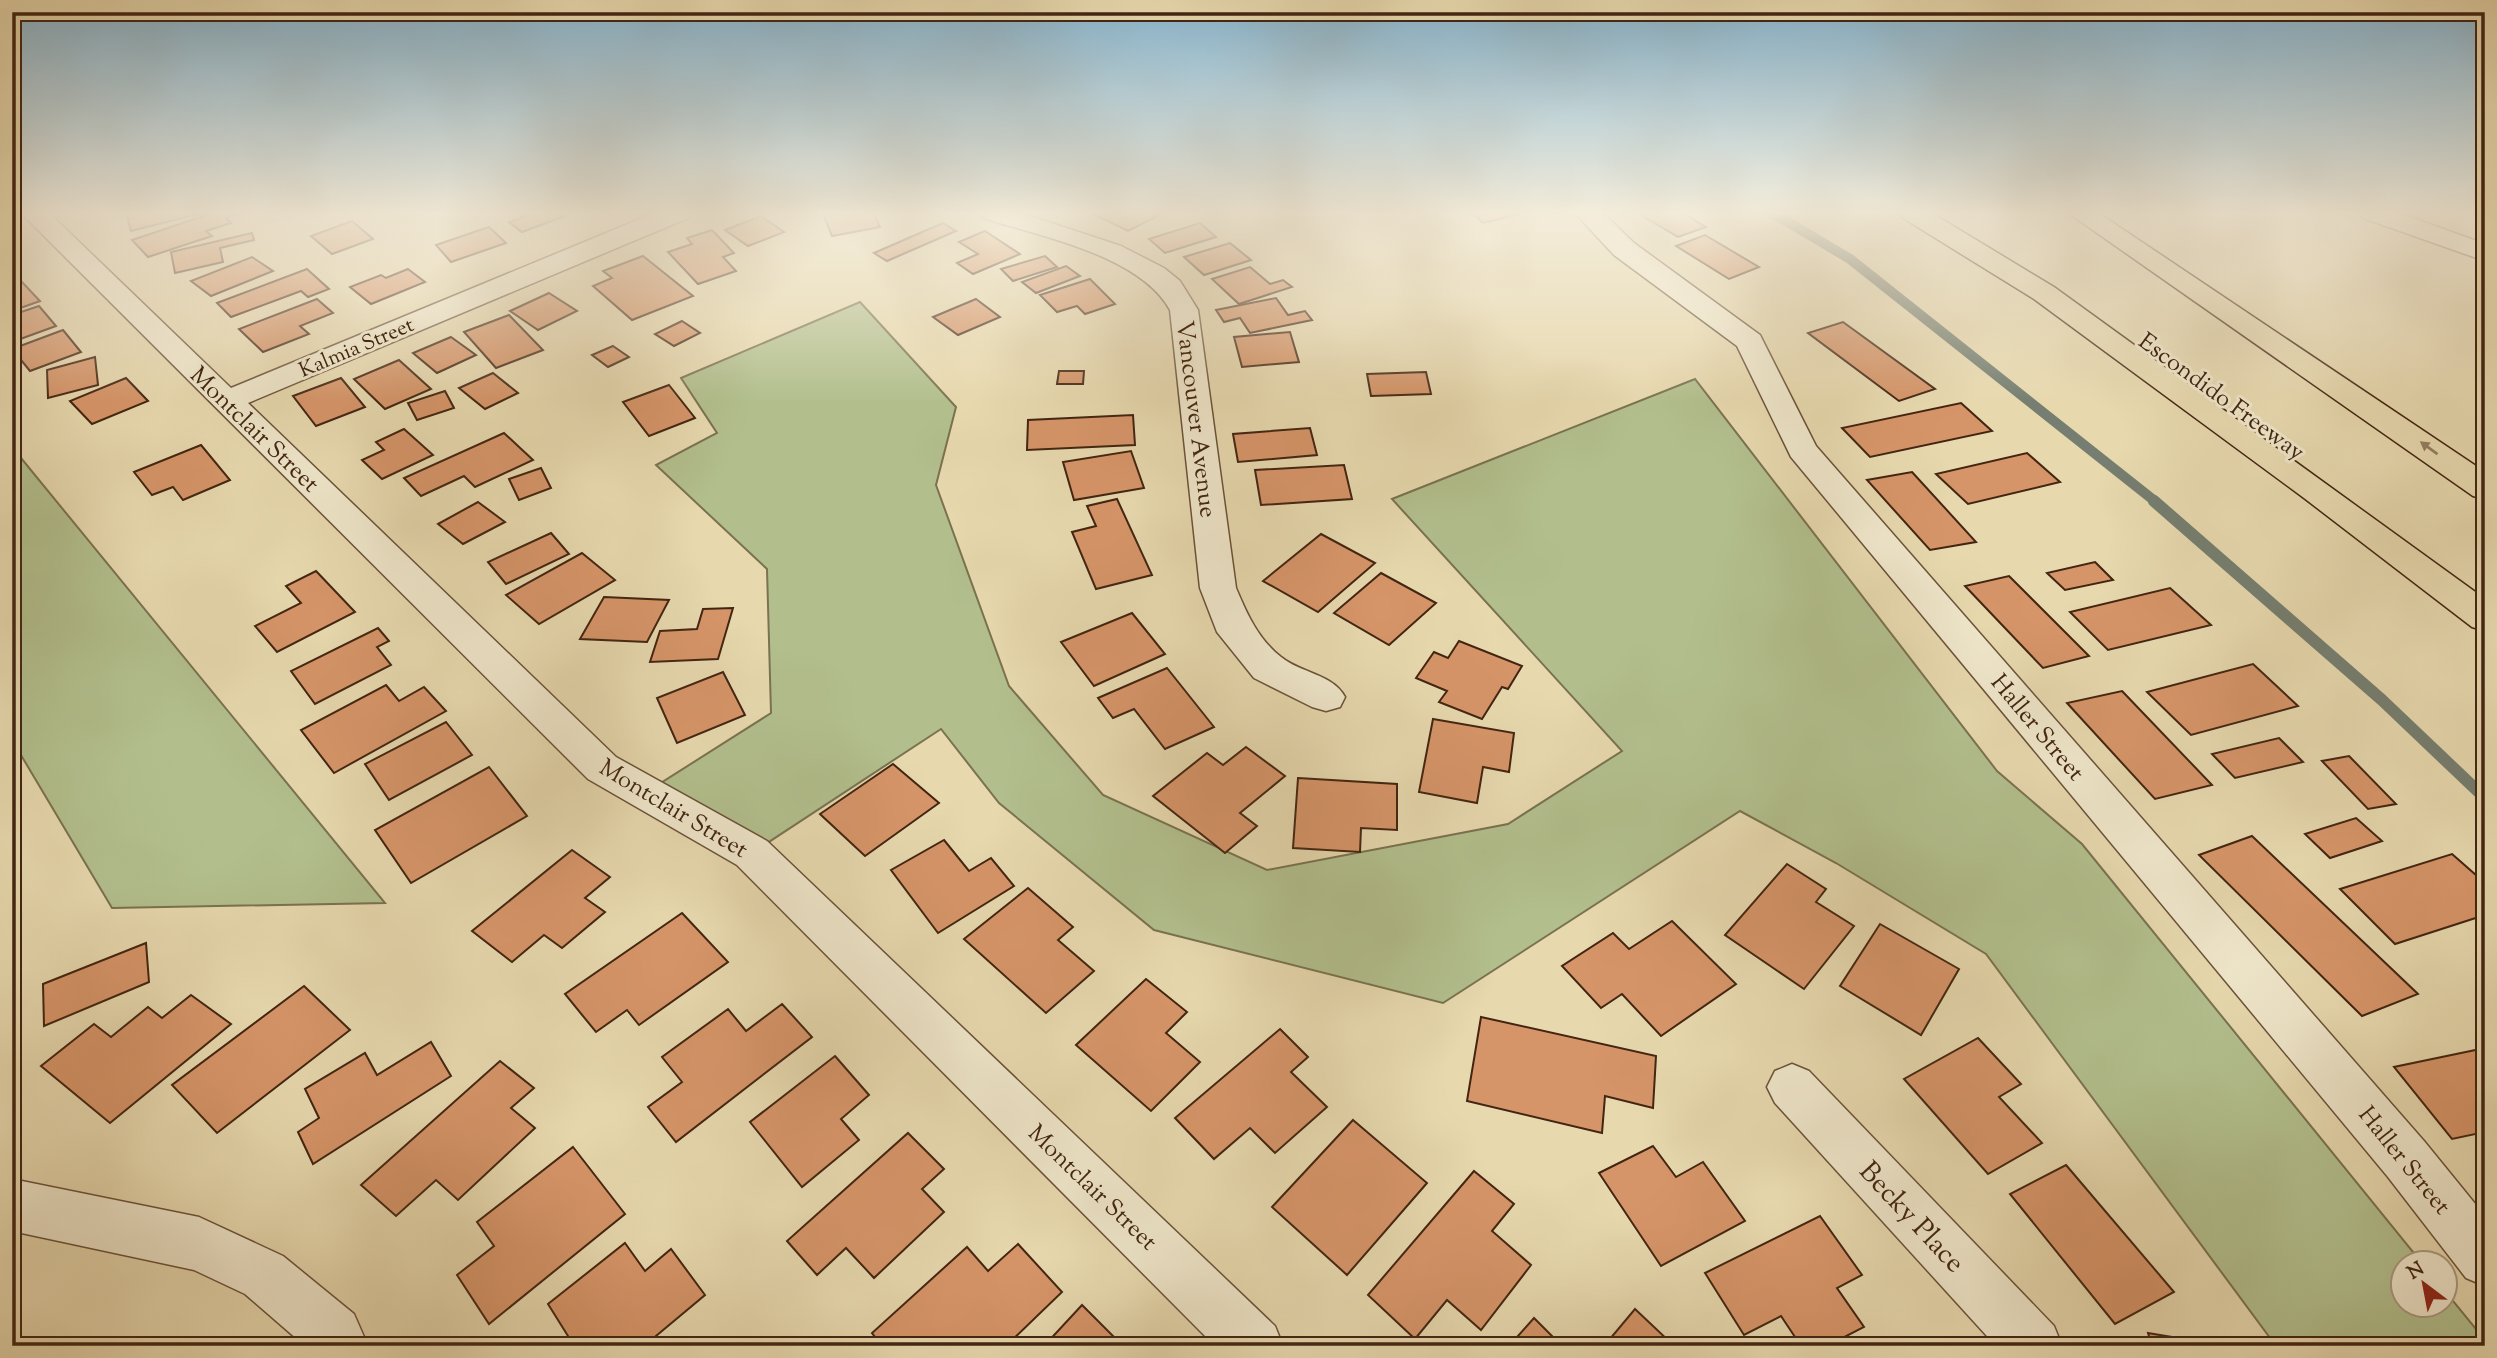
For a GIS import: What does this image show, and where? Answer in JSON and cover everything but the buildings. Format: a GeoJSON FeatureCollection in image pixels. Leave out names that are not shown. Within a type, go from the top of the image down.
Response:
{"type":"FeatureCollection","features":[{"type":"Feature","properties":{"kind":"highway"},"geometry":{"type":"LineString","coordinates":[[2015,275],[2044,293],[2316,489],[2485,618]]}},
{"type":"Feature","properties":{"kind":"highway","name":"Escondido Freeway"},"geometry":{"type":"LineString","coordinates":[[2046,275],[2229,398],[2485,590]]}},
{"type":"Feature","properties":{"kind":"highway"},"geometry":{"type":"LineString","coordinates":[[2175,275],[2371,407],[2485,488]]}},
{"type":"Feature","properties":{"kind":"street","name":"Montclair Street"},"geometry":{"type":"LineString","coordinates":[[98,275],[602,768],[752,853],[1255,1346]]}},
{"type":"Feature","properties":{"kind":"street","name":"Kalmia Street"},"geometry":{"type":"LineString","coordinates":[[226,401],[527,275]]}},
{"type":"Feature","properties":{"kind":"street","name":"Vancouver Avenue"},"geometry":{"type":"LineString","coordinates":[[1153,275],[1170,287],[1184,310],[1218,587],[1236,632],[1268,668],[1326,697]]}},
{"type":"Feature","properties":{"kind":"street","name":"Haller Street"},"geometry":{"type":"LineString","coordinates":[[1660,275],[1750,341],[1802,450],[2406,1159],[2485,1259]]}},
{"type":"Feature","properties":{"kind":"street","name":"Becky Place"},"geometry":{"type":"LineString","coordinates":[[1792,1087],[2034,1346]]}},
{"type":"Feature","properties":{"kind":"street"},"geometry":{"type":"LineString","coordinates":[[12,1205],[199,1244],[264,1275],[334,1334],[340,1346]]}},
{"type":"Feature","properties":{"kind":"green space"},"geometry":{"type":"Polygon","coordinates":[[[860,302],[956,407],[936,485],[1009,686],[1103,795],[1267,870],[1508,824],[1622,751],[1392,499],[1695,379],[1997,771],[2082,844],[2411,1250],[2388,1250],[2388,1320],[2458,1320],[2458,1307],[2485,1340],[2485,1346],[2276,1346],[1986,954],[1836,863],[1740,811],[1443,1003],[1154,930],[999,803],[941,729],[752,853],[645,793],[771,713],[767,569],[656,465],[717,433],[681,378],[860,302]]]}},
{"type":"Feature","properties":{"kind":"green space"},"geometry":{"type":"Polygon","coordinates":[[[12,447],[385,903],[112,908],[12,740],[12,447]]]}},
{"type":"Feature","properties":{"kind":"waterway"},"geometry":{"type":"LineString","coordinates":[[1871,275],[2156,502]]}},
{"type":"Feature","properties":{"kind":"waterway"},"geometry":{"type":"LineString","coordinates":[[2154,501],[2382,700],[2485,798]]}}]}
